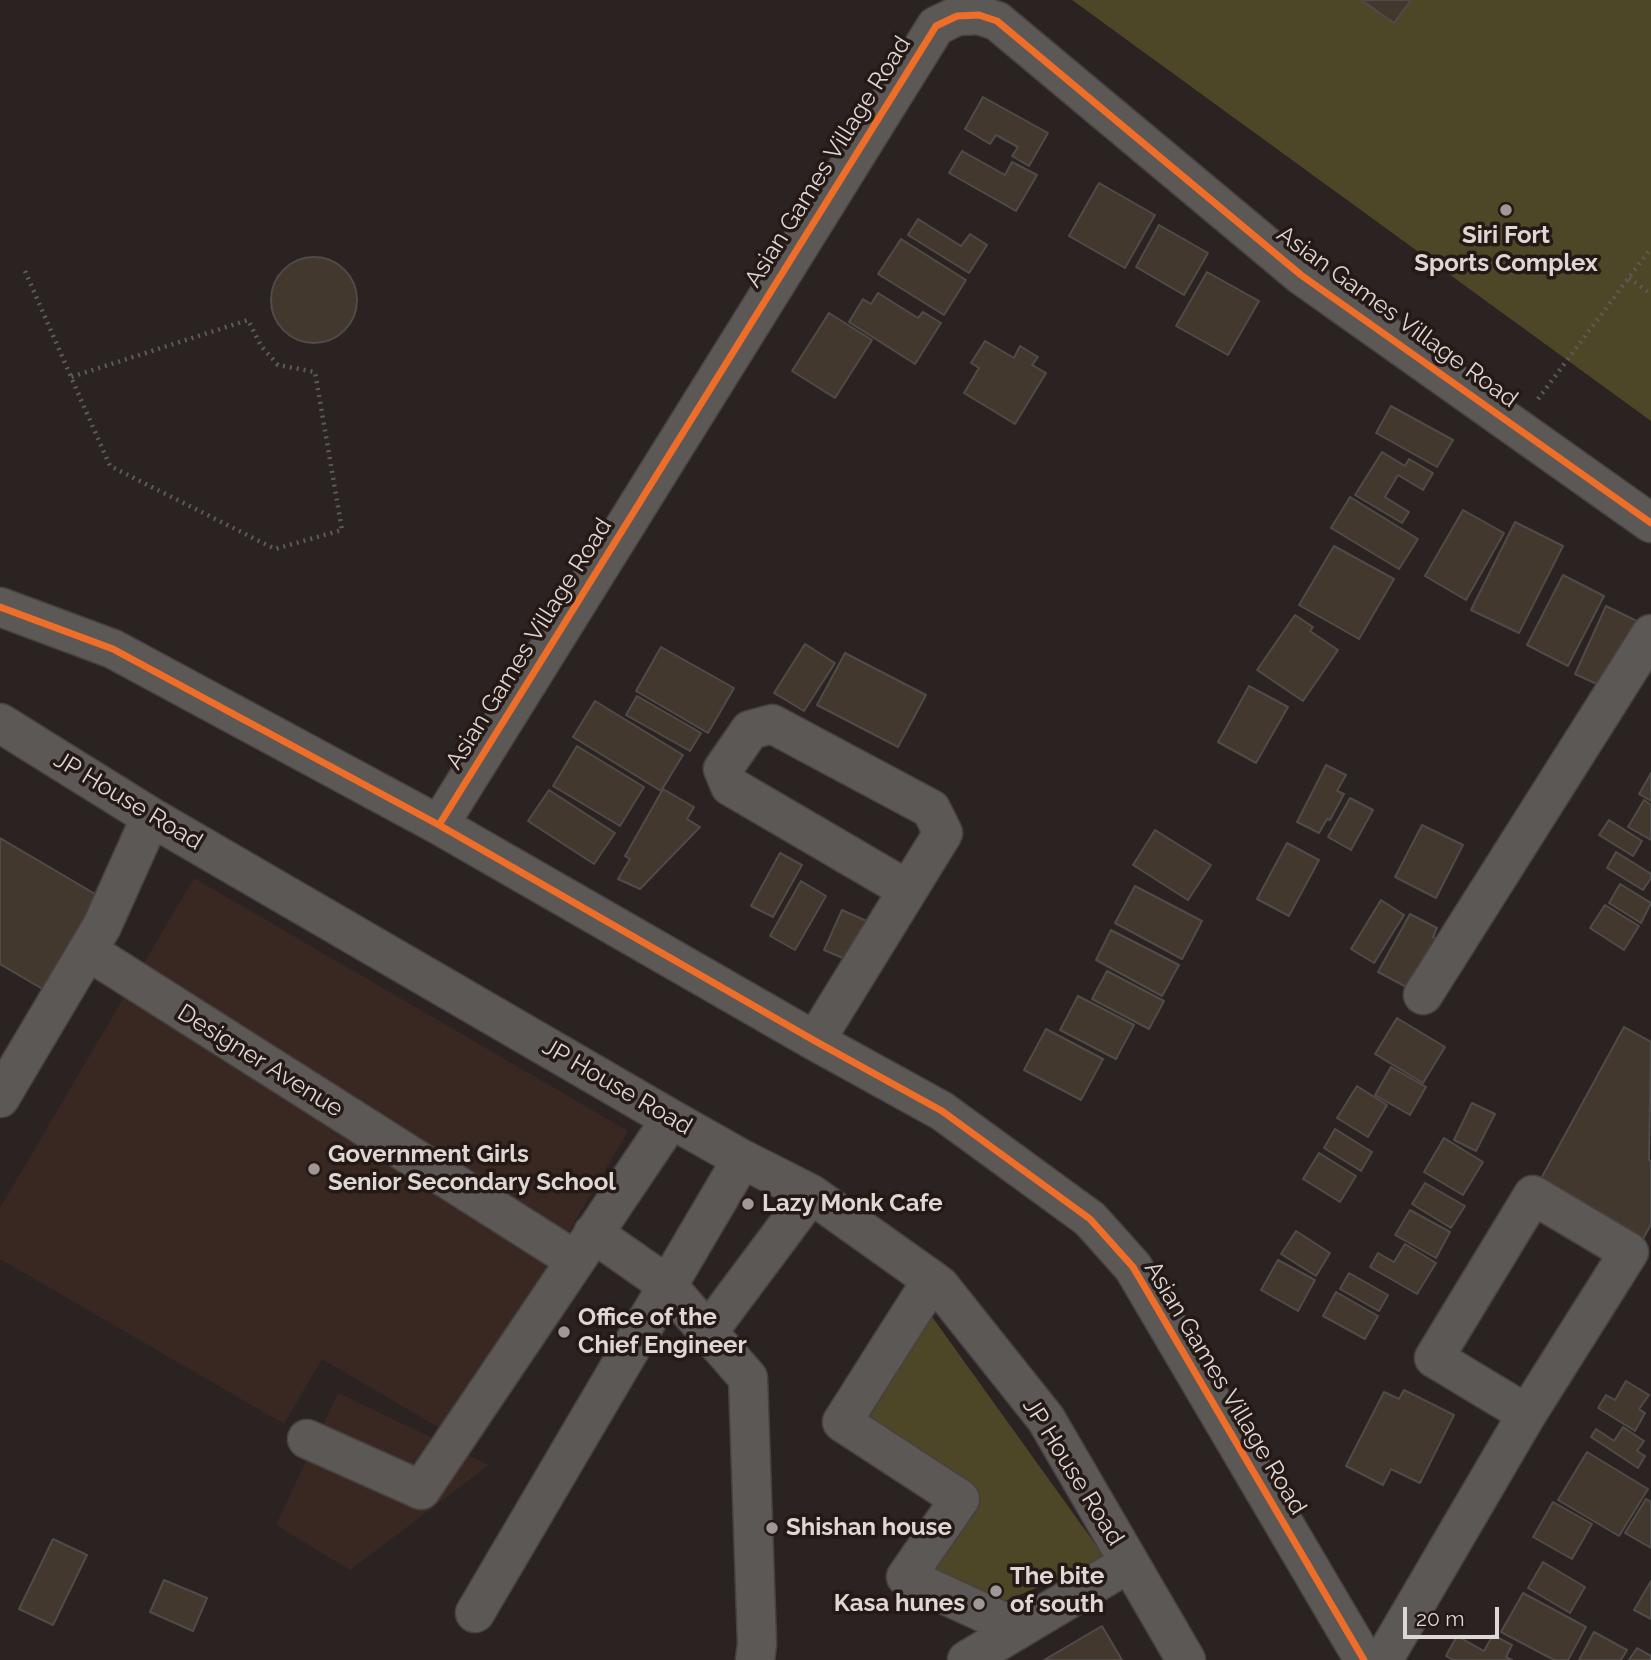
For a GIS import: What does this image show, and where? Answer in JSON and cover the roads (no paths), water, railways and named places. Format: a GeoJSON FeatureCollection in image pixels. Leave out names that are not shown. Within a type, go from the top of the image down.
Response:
{"type":"FeatureCollection","features":[{"type":"Feature","properties":{"kind":"street","name":"Asian Games Village Road"},"geometry":{"type":"LineString","coordinates":[[439,825],[936,26],[957,16],[979,15],[997,21],[1301,275],[1651,523]]}},
{"type":"Feature","properties":{"kind":"street","name":"Asian Games Village Road"},"geometry":{"type":"LineString","coordinates":[[0,607],[113,649],[439,825],[942,1111],[1090,1219],[1133,1267],[1364,1660]]}},
{"type":"Feature","properties":{"kind":"street"},"geometry":{"type":"LineString","coordinates":[[1423,995],[1651,634]]}},
{"type":"Feature","properties":{"kind":"street","name":"JP House Road"},"geometry":{"type":"LineString","coordinates":[[0,723],[151,817],[671,1119],[811,1194],[940,1286],[1046,1419],[1186,1660]]}},
{"type":"Feature","properties":{"kind":"street"},"geometry":{"type":"LineString","coordinates":[[815,1041],[908,890],[943,833],[930,809],[772,723],[750,730],[723,769],[730,786],[908,890]]}},
{"type":"Feature","properties":{"kind":"street"},"geometry":{"type":"LineString","coordinates":[[0,1098],[103,926],[151,817]]}},
{"type":"Feature","properties":{"kind":"street","name":"Designer Avenue"},"geometry":{"type":"LineString","coordinates":[[88,951],[584,1247],[666,1284],[748,1377],[757,1644],[755,1660]]}},
{"type":"Feature","properties":{"kind":"street"},"geometry":{"type":"LineString","coordinates":[[307,1439],[421,1490],[671,1119]]}},
{"type":"Feature","properties":{"kind":"street"},"geometry":{"type":"LineString","coordinates":[[475,1613],[666,1284],[742,1159]]}},
{"type":"Feature","properties":{"kind":"street"},"geometry":{"type":"LineString","coordinates":[[708,1332],[811,1194]]}},
{"type":"Feature","properties":{"kind":"street"},"geometry":{"type":"LineString","coordinates":[[1383,1660],[1527,1414],[1629,1252],[1533,1195],[1434,1359],[1527,1414]]}},
{"type":"Feature","properties":{"kind":"street"},"geometry":{"type":"LineString","coordinates":[[932,1280],[842,1422],[960,1499],[906,1577],[1019,1629]]}},
{"type":"Feature","properties":{"kind":"street"},"geometry":{"type":"LineString","coordinates":[[967,1660],[1129,1563]]}},
{"type":"Feature","properties":{"kind":"place","name":"Siri Fort Sports Complex"},"geometry":{"type":"Point","coordinates":[1506,210]}},
{"type":"Feature","properties":{"kind":"place","name":"Government Girls Senior Secondary School"},"geometry":{"type":"Point","coordinates":[314,1169]}},
{"type":"Feature","properties":{"kind":"place","name":"Lazy Monk Cafe"},"geometry":{"type":"Point","coordinates":[748,1204]}},
{"type":"Feature","properties":{"kind":"place","name":"Office of the Chief Engineer"},"geometry":{"type":"Point","coordinates":[564,1332]}},
{"type":"Feature","properties":{"kind":"place","name":"Shishan house"},"geometry":{"type":"Point","coordinates":[772,1528]}},
{"type":"Feature","properties":{"kind":"place","name":"The bite of south"},"geometry":{"type":"Point","coordinates":[996,1591]}},
{"type":"Feature","properties":{"kind":"place","name":"Kasa hunes"},"geometry":{"type":"Point","coordinates":[979,1604]}}]}
